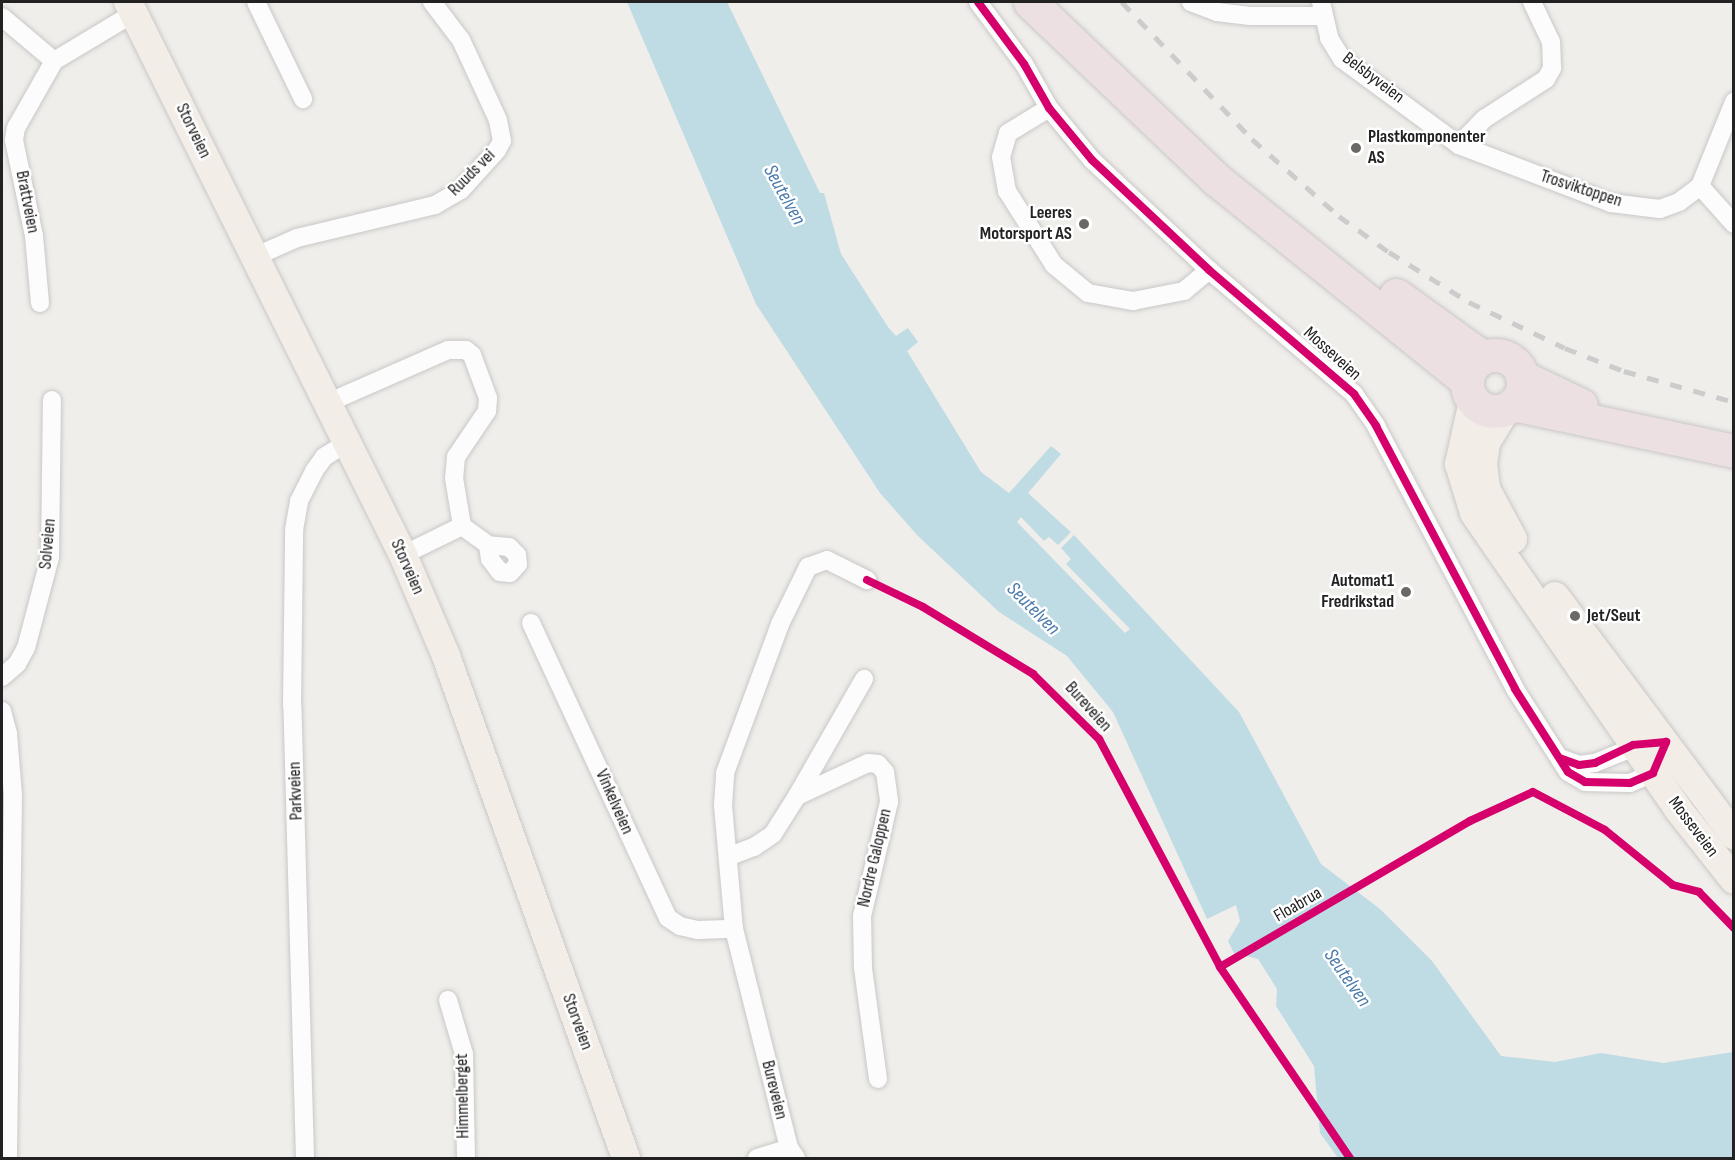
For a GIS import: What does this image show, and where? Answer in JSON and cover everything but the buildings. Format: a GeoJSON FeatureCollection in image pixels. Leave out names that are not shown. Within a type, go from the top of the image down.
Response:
{"type":"FeatureCollection","features":[{"type":"Feature","properties":{"kind":"highway"},"geometry":{"type":"LineString","coordinates":[[1030,2],[1217,180],[1474,379]]}},
{"type":"Feature","properties":{"kind":"highway"},"geometry":{"type":"LineString","coordinates":[[1058,2],[1120,64],[1474,379],[1485,409],[1514,396],[1566,401],[1734,433]]}},
{"type":"Feature","properties":{"kind":"highway"},"geometry":{"type":"LineString","coordinates":[[1474,379],[1504,356],[1516,364],[1514,396]]}},
{"type":"Feature","properties":{"kind":"highway"},"geometry":{"type":"LineString","coordinates":[[1514,396],[1734,451]]}},
{"type":"Feature","properties":{"kind":"main road","name":"Storveien"},"geometry":{"type":"LineString","coordinates":[[131,7],[403,555],[446,656],[626,1158]]}},
{"type":"Feature","properties":{"kind":"main road","name":"Mosseveien"},"geometry":{"type":"LineString","coordinates":[[1474,379],[1459,464],[1474,513],[1633,745],[1734,880]]}},
{"type":"Feature","properties":{"kind":"main road","name":"Mosseveien"},"geometry":{"type":"LineString","coordinates":[[1514,396],[1486,443],[1483,464],[1494,509],[1526,558],[1666,742],[1734,836]]}},
{"type":"Feature","properties":{"kind":"street"},"geometry":{"type":"LineString","coordinates":[[255,2],[303,99]]}},
{"type":"Feature","properties":{"kind":"street","name":"Ruuds vei"},"geometry":{"type":"LineString","coordinates":[[254,257],[297,238],[435,205],[461,190],[497,150],[502,141],[498,120],[461,40],[432,2]]}},
{"type":"Feature","properties":{"kind":"street","name":"Mosseveien"},"geometry":{"type":"LineString","coordinates":[[978,2],[1024,64],[1049,108],[1092,160],[1209,270],[1354,394],[1376,426],[1515,689],[1568,772],[1584,782],[1630,783],[1653,773]]}},
{"type":"Feature","properties":{"kind":"street","name":"Belsbyveien"},"geometry":{"type":"LineString","coordinates":[[1191,2],[1217,12],[1250,16],[1322,9],[1329,38],[1342,59],[1459,145]]}},
{"type":"Feature","properties":{"kind":"street"},"geometry":{"type":"LineString","coordinates":[[1459,145],[1484,119],[1546,79],[1552,68],[1551,42],[1532,2]]}},
{"type":"Feature","properties":{"kind":"street","name":"Brattveien"},"geometry":{"type":"LineString","coordinates":[[40,303],[34,236],[14,140],[16,128],[54,61],[131,7]]}},
{"type":"Feature","properties":{"kind":"street"},"geometry":{"type":"LineString","coordinates":[[2,17],[54,61]]}},
{"type":"Feature","properties":{"kind":"street"},"geometry":{"type":"LineString","coordinates":[[1734,102],[1701,186],[1734,224]]}},
{"type":"Feature","properties":{"kind":"street"},"geometry":{"type":"LineString","coordinates":[[1049,108],[1008,134],[1001,158],[1007,191],[1054,265],[1088,293],[1132,301],[1184,291],[1209,270]]}},
{"type":"Feature","properties":{"kind":"street","name":"Trosviktoppen"},"geometry":{"type":"LineString","coordinates":[[1459,145],[1611,203],[1660,209],[1679,202],[1701,186]]}},
{"type":"Feature","properties":{"kind":"street"},"geometry":{"type":"LineString","coordinates":[[341,397],[448,350],[466,350],[472,355],[488,398],[487,411],[456,457],[454,478],[462,526],[488,545]]}},
{"type":"Feature","properties":{"kind":"street","name":"Solveien"},"geometry":{"type":"LineString","coordinates":[[2,677],[17,664],[26,648],[50,557],[52,400]]}},
{"type":"Feature","properties":{"kind":"street","name":"Parkveien"},"geometry":{"type":"LineString","coordinates":[[305,1158],[292,706],[294,531],[299,501],[314,471],[324,458],[346,443]]}},
{"type":"Feature","properties":{"kind":"street"},"geometry":{"type":"LineString","coordinates":[[403,555],[462,526]]}},
{"type":"Feature","properties":{"kind":"street","name":"Bureveien"},"geometry":{"type":"LineString","coordinates":[[792,1153],[734,929],[730,856],[723,805],[725,773],[787,606],[814,562],[827,560],[867,580]]}},
{"type":"Feature","properties":{"kind":"street","name":"Vinkelveien"},"geometry":{"type":"LineString","coordinates":[[531,623],[668,918],[680,926],[698,930],[734,929]]}},
{"type":"Feature","properties":{"kind":"street"},"geometry":{"type":"LineString","coordinates":[[730,856],[754,847],[773,834],[864,679]]}},
{"type":"Feature","properties":{"kind":"street"},"geometry":{"type":"LineString","coordinates":[[2,711],[8,734],[13,795],[5,967],[8,1158]]}},
{"type":"Feature","properties":{"kind":"street"},"geometry":{"type":"LineString","coordinates":[[1560,758],[1579,765],[1595,764],[1633,745],[1666,742],[1653,773]]}},
{"type":"Feature","properties":{"kind":"street","name":"Nordre Galoppen"},"geometry":{"type":"LineString","coordinates":[[797,796],[868,763],[878,764],[889,782],[889,802],[862,916],[864,968],[878,1079]]}},
{"type":"Feature","properties":{"kind":"street","name":"Himmelberget"},"geometry":{"type":"LineString","coordinates":[[448,1000],[464,1054],[466,1158]]}},
{"type":"Feature","properties":{"kind":"street"},"geometry":{"type":"LineString","coordinates":[[757,1158],[792,1153]]}},
{"type":"Feature","properties":{"kind":"water","name":"Seutelven"},"geometry":{"type":"Polygon","coordinates":[[[627,2],[727,2],[820,193],[824,193],[841,254],[888,327],[896,336],[908,328],[918,342],[907,351],[981,472],[1009,493],[1051,446],[1061,454],[1028,493],[1074,535],[1239,712],[1321,864],[1380,909],[1432,961],[1501,1056],[1555,1062],[1601,1053],[1663,1063],[1733,1052],[1733,1158],[1338,1158],[1320,1133],[1314,1066],[1276,1006],[1277,989],[1258,959],[1234,953],[1228,941],[1240,921],[1236,905],[1207,919],[1113,712],[1067,656],[999,612],[918,536],[880,493],[756,304],[627,2]]]}},
{"type":"Feature","properties":{"kind":"pier"},"geometry":{"type":"Polygon","coordinates":[[[1021,517],[1044,541],[1049,537],[1058,545],[1071,532],[1074,535],[1061,548],[1071,559],[1066,564],[1130,629],[1125,633],[1017,522],[1021,517]]]}},
{"type":"Feature","properties":{"kind":"railway"},"geometry":{"type":"LineString","coordinates":[[1122,2],[1252,139],[1339,216],[1389,252],[1469,302],[1565,348],[1624,371],[1734,402]]}},
{"type":"Feature","properties":{"kind":"cycle path"},"geometry":{"type":"LineString","coordinates":[[978,2],[1024,64],[1049,108],[1092,160],[1209,270],[1354,394],[1376,426],[1515,689],[1568,772],[1585,782],[1630,783],[1653,773],[1666,742],[1633,745],[1595,763],[1579,765],[1560,758]]}},
{"type":"Feature","properties":{"kind":"cycle path"},"geometry":{"type":"LineString","coordinates":[[867,580],[923,607],[1033,674],[1099,739],[1220,967],[1350,1158]]}},
{"type":"Feature","properties":{"kind":"cycle path","name":"Floabrua"},"geometry":{"type":"LineString","coordinates":[[1220,967],[1470,821],[1533,792],[1605,830],[1673,885],[1699,892],[1734,928]]}},
{"type":"Feature","properties":{"kind":"place","name":"Plastkomponenter AS"},"geometry":{"type":"Point","coordinates":[1356,148]}},
{"type":"Feature","properties":{"kind":"place","name":"Leeres Motorsport AS"},"geometry":{"type":"Point","coordinates":[1084,224]}},
{"type":"Feature","properties":{"kind":"place","name":"Automat1 Fredrikstad"},"geometry":{"type":"Point","coordinates":[1406,592]}},
{"type":"Feature","properties":{"kind":"place","name":"Jet/Seut"},"geometry":{"type":"Point","coordinates":[1575,616]}}]}
